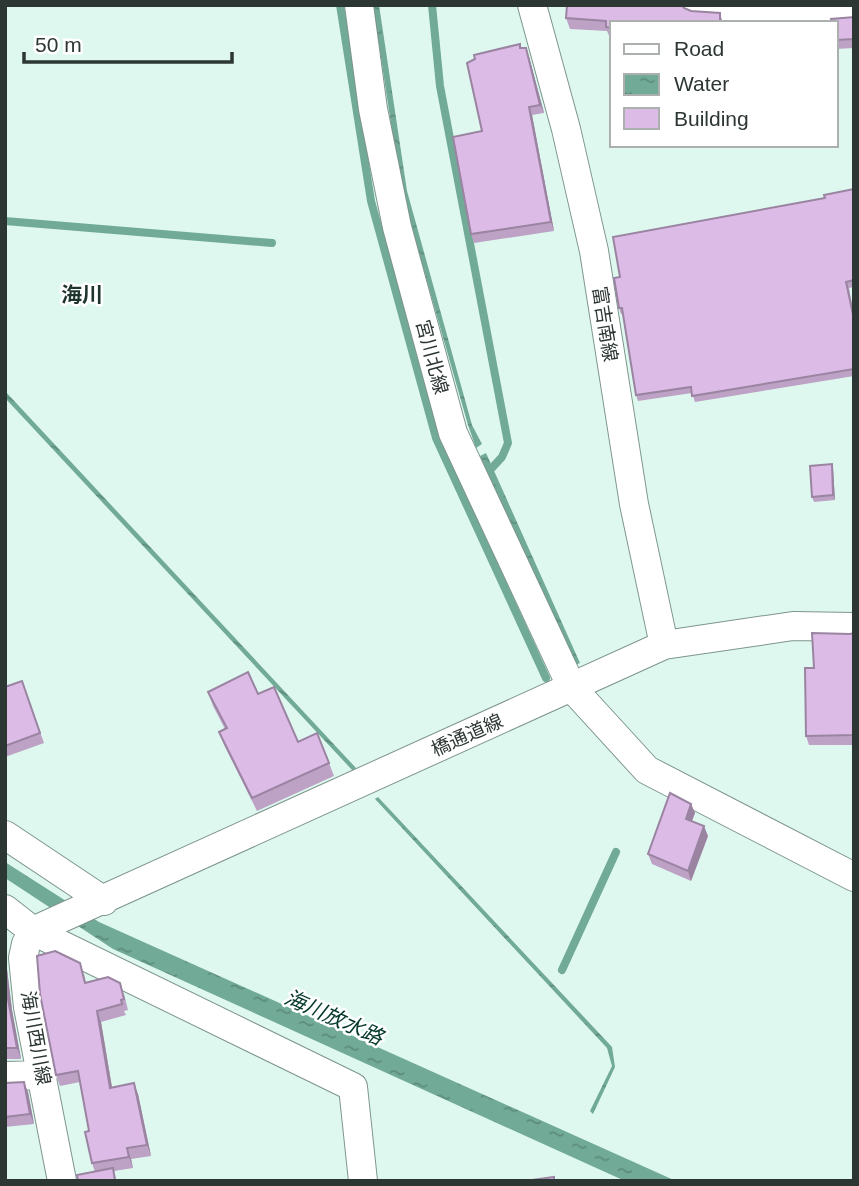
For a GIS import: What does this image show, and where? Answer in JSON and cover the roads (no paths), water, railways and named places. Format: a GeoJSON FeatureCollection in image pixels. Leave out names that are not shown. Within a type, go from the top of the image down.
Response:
{"type":"FeatureCollection","features":[{"type":"Feature","properties":{"kind":"street","name":"宮川北線"},"geometry":{"type":"LineString","coordinates":[[359,5],[373,109],[397,227],[453,433],[572,688],[647,770],[854,877]]}},
{"type":"Feature","properties":{"kind":"street","name":"富吉南線"},"geometry":{"type":"LineString","coordinates":[[532,5],[566,129],[594,251],[634,504],[664,645]]}},
{"type":"Feature","properties":{"kind":"street"},"geometry":{"type":"LineString","coordinates":[[697,5],[800,13],[854,11]]}},
{"type":"Feature","properties":{"kind":"street","name":"橋通道線"},"geometry":{"type":"LineString","coordinates":[[22,921],[100,903],[664,645],[793,626],[854,627]]}},
{"type":"Feature","properties":{"kind":"street"},"geometry":{"type":"LineString","coordinates":[[5,835],[100,903]]}},
{"type":"Feature","properties":{"kind":"street"},"geometry":{"type":"LineString","coordinates":[[22,921],[353,1087],[363,1181]]}},
{"type":"Feature","properties":{"kind":"street","name":"海川西川線"},"geometry":{"type":"LineString","coordinates":[[22,921],[26,944],[23,958],[28,1007],[62,1181]]}},
{"type":"Feature","properties":{"kind":"street"},"geometry":{"type":"LineString","coordinates":[[5,1076],[43,1075]]}},
{"type":"Feature","properties":{"kind":"water"},"geometry":{"type":"Polygon","coordinates":[[[373,5],[379,5],[407,191],[472,425],[482,444],[476,448],[401,190],[373,5]]]}},
{"type":"Feature","properties":{"kind":"water"},"geometry":{"type":"Polygon","coordinates":[[[5,391],[356,768],[353,771],[5,398],[5,391]]]}},
{"type":"Feature","properties":{"kind":"water"},"geometry":{"type":"Polygon","coordinates":[[[486,453],[580,663],[575,665],[480,456],[486,453]]]}},
{"type":"Feature","properties":{"kind":"water"},"geometry":{"type":"Polygon","coordinates":[[[378,797],[612,1047],[615,1067],[593,1114],[590,1111],[612,1066],[607,1048],[375,799],[378,797]]]}},
{"type":"Feature","properties":{"kind":"water"},"geometry":{"type":"Polygon","coordinates":[[[5,862],[99,922],[676,1181],[625,1181],[113,949],[5,878],[5,862]]]}},
{"type":"Feature","properties":{"kind":"waterway"},"geometry":{"type":"LineString","coordinates":[[340,5],[371,201],[436,438],[546,678]]}},
{"type":"Feature","properties":{"kind":"waterway"},"geometry":{"type":"LineString","coordinates":[[432,5],[440,86],[508,443],[502,457],[490,470]]}},
{"type":"Feature","properties":{"kind":"waterway"},"geometry":{"type":"LineString","coordinates":[[5,221],[272,243]]}},
{"type":"Feature","properties":{"kind":"waterway"},"geometry":{"type":"LineString","coordinates":[[562,970],[616,852]]}},
{"type":"Feature","properties":{"kind":"district","name":"海川"},"geometry":{"type":"Point","coordinates":[82,294]}},
{"type":"Feature","properties":{"kind":"water label","name":"海川放水路"},"geometry":{"type":"Point","coordinates":[334,1017]}}]}
